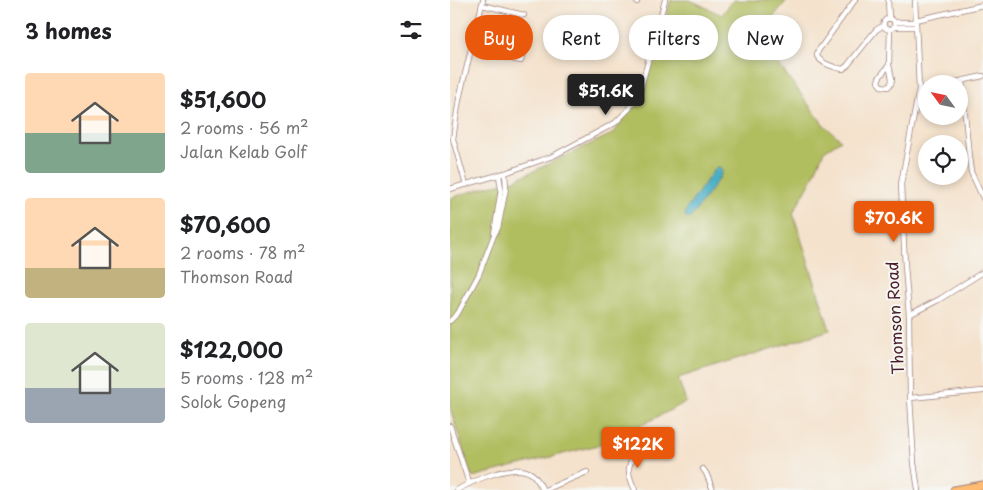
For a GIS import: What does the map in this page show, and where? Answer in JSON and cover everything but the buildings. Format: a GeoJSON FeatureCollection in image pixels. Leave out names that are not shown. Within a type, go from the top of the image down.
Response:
{"type":"FeatureCollection","features":[{"type":"Feature","properties":{"kind":"highway"},"geometry":{"type":"LineString","coordinates":[[954,490],[983,485]]}},
{"type":"Feature","properties":{"kind":"street"},"geometry":{"type":"LineString","coordinates":[[450,190],[552,156],[615,123],[629,109],[639,94],[665,0]]}},
{"type":"Feature","properties":{"kind":"street"},"geometry":{"type":"LineString","coordinates":[[855,0],[818,51],[817,56],[819,59],[837,69],[848,66],[876,30],[889,19]]}},
{"type":"Feature","properties":{"kind":"street"},"geometry":{"type":"LineString","coordinates":[[888,0],[889,19],[892,20],[889,65],[892,78],[891,84],[888,87],[881,86],[878,82],[879,78],[889,65]]}},
{"type":"Feature","properties":{"kind":"street","name":"Thomson Road"},"geometry":{"type":"LineString","coordinates":[[915,0],[918,75]]}},
{"type":"Feature","properties":{"kind":"street"},"geometry":{"type":"LineString","coordinates":[[479,15],[482,2],[524,15]]}},
{"type":"Feature","properties":{"kind":"street"},"geometry":{"type":"LineString","coordinates":[[884,25],[886,29],[892,26],[916,23],[983,5]]}},
{"type":"Feature","properties":{"kind":"street"},"geometry":{"type":"LineString","coordinates":[[466,185],[453,139],[469,60]]}},
{"type":"Feature","properties":{"kind":"street"},"geometry":{"type":"LineString","coordinates":[[968,80],[983,76]]}},
{"type":"Feature","properties":{"kind":"street","name":"Thomson Road"},"geometry":{"type":"LineString","coordinates":[[916,489],[910,398],[909,315],[901,184],[918,94]]}},
{"type":"Feature","properties":{"kind":"street"},"geometry":{"type":"LineString","coordinates":[[966,125],[971,172],[983,198]]}},
{"type":"Feature","properties":{"kind":"street"},"geometry":{"type":"LineString","coordinates":[[450,322],[458,313],[479,274],[494,236],[502,174]]}},
{"type":"Feature","properties":{"kind":"street"},"geometry":{"type":"LineString","coordinates":[[909,315],[940,299],[983,272]]}},
{"type":"Feature","properties":{"kind":"street"},"geometry":{"type":"LineString","coordinates":[[910,398],[983,391]]}},
{"type":"Feature","properties":{"kind":"street"},"geometry":{"type":"LineString","coordinates":[[450,426],[469,483]]}},
{"type":"Feature","properties":{"kind":"street"},"geometry":{"type":"LineString","coordinates":[[636,490],[628,470],[630,460],[637,448]]}},
{"type":"Feature","properties":{"kind":"street"},"geometry":{"type":"LineString","coordinates":[[457,490],[489,474],[511,470],[522,470],[531,473],[544,490],[587,472]]}},
{"type":"Feature","properties":{"kind":"street"},"geometry":{"type":"LineString","coordinates":[[703,470],[713,490]]}},
{"type":"Feature","properties":{"kind":"green space"},"geometry":{"type":"Polygon","coordinates":[[[671,0],[690,0],[722,15],[733,0],[787,0],[775,15],[728,15],[728,60],[776,60],[823,124],[841,140],[824,151],[812,179],[793,213],[830,330],[678,378],[686,402],[634,429],[626,438],[472,477],[450,408],[450,198],[489,186],[510,182],[614,133],[643,90],[652,60],[718,60],[718,15],[666,15],[671,0]]]}},
{"type":"Feature","properties":{"kind":"water"},"geometry":{"type":"Polygon","coordinates":[[[717,168],[720,168],[722,171],[720,177],[692,216],[687,218],[685,216],[686,210],[717,168]]]}}]}
